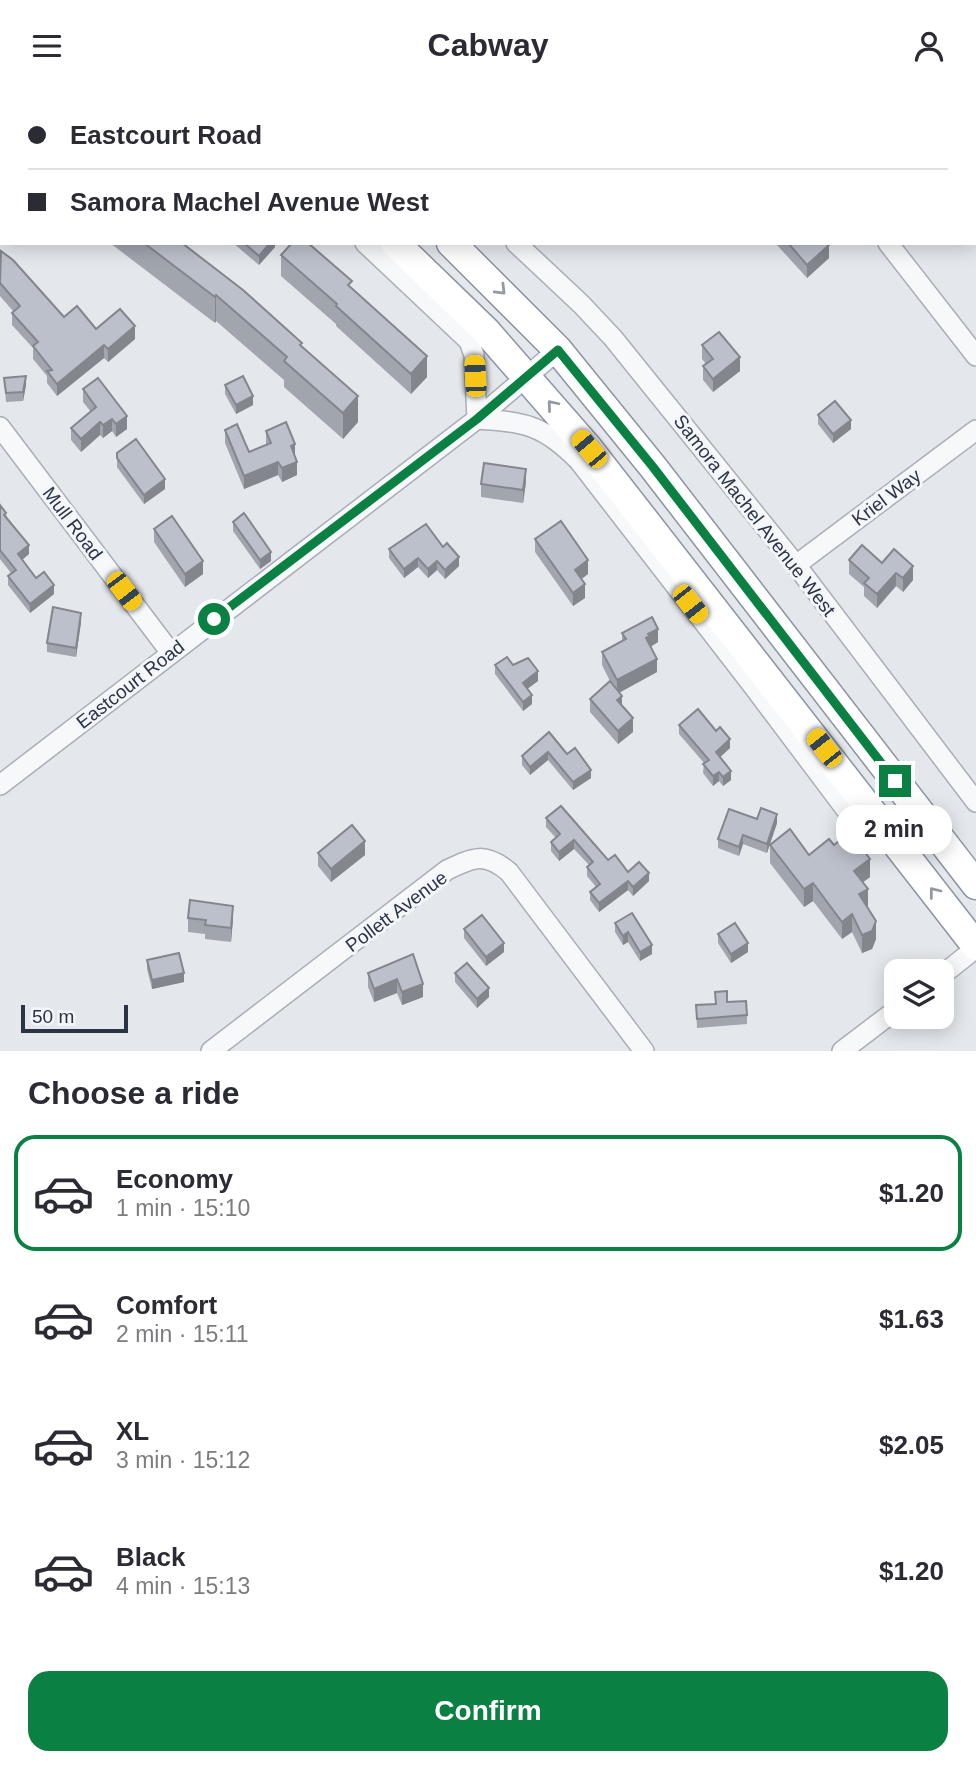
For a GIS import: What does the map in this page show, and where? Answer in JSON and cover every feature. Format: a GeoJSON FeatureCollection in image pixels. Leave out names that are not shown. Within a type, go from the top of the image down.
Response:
{"type":"FeatureCollection","features":[{"type":"Feature","properties":{"kind":"highway"},"geometry":{"type":"LineString","coordinates":[[396,245],[478,323],[527,376],[654,529],[976,947]]}},
{"type":"Feature","properties":{"kind":"highway"},"geometry":{"type":"LineString","coordinates":[[453,245],[558,350],[653,467],[976,885]]}},
{"type":"Feature","properties":{"kind":"street"},"geometry":{"type":"LineString","coordinates":[[367,245],[469,341],[474,355],[477,419],[514,421],[533,426],[564,446],[579,461],[853,819]]}},
{"type":"Feature","properties":{"kind":"street","name":"Samora Machel Avenue West"},"geometry":{"type":"LineString","coordinates":[[518,245],[613,338],[796,565],[976,802]]}},
{"type":"Feature","properties":{"kind":"street"},"geometry":{"type":"LineString","coordinates":[[890,245],[976,356]]}},
{"type":"Feature","properties":{"kind":"street","name":"Eastcourt Road"},"geometry":{"type":"LineString","coordinates":[[0,785],[477,419],[558,350]]}},
{"type":"Feature","properties":{"kind":"street","name":"Mull Road"},"geometry":{"type":"LineString","coordinates":[[0,427],[171,653]]}},
{"type":"Feature","properties":{"kind":"street","name":"Kriel Way"},"geometry":{"type":"LineString","coordinates":[[796,565],[976,430]]}},
{"type":"Feature","properties":{"kind":"street","name":"Pollett Avenue"},"geometry":{"type":"LineString","coordinates":[[211,1051],[447,870],[481,857],[496,862],[509,872],[644,1051]]}},
{"type":"Feature","properties":{"kind":"street"},"geometry":{"type":"LineString","coordinates":[[954,965],[976,947]]}},
{"type":"Feature","properties":{"kind":"street"},"geometry":{"type":"LineString","coordinates":[[842,1051],[884,1019]]}},
{"type":"Feature","properties":{"kind":"building"},"geometry":{"type":"Polygon","coordinates":[[[147,245],[185,245],[243,290],[358,396],[343,413],[284,361],[287,357],[216,295],[215,297],[147,245]]]}},
{"type":"Feature","properties":{"kind":"building"},"geometry":{"type":"Polygon","coordinates":[[[246,245],[268,245],[259,256],[246,245]]]}},
{"type":"Feature","properties":{"kind":"building"},"geometry":{"type":"Polygon","coordinates":[[[290,245],[310,245],[352,281],[348,285],[427,356],[411,374],[281,255],[290,245]]]}},
{"type":"Feature","properties":{"kind":"building"},"geometry":{"type":"Polygon","coordinates":[[[790,245],[829,245],[807,265],[790,245]]]}},
{"type":"Feature","properties":{"kind":"building"},"geometry":{"type":"Polygon","coordinates":[[[1,251],[13,260],[64,317],[77,306],[96,329],[120,309],[135,326],[108,349],[104,345],[57,384],[47,371],[52,370],[33,346],[38,342],[12,313],[20,306],[0,283],[1,251]]]}},
{"type":"Feature","properties":{"kind":"building"},"geometry":{"type":"Polygon","coordinates":[[[719,332],[740,357],[713,379],[703,366],[713,359],[702,345],[719,332]]]}},
{"type":"Feature","properties":{"kind":"building"},"geometry":{"type":"Polygon","coordinates":[[[26,376],[23,392],[6,393],[4,378],[26,376]]]}},
{"type":"Feature","properties":{"kind":"building"},"geometry":{"type":"Polygon","coordinates":[[[243,376],[253,396],[236,405],[225,385],[243,376]]]}},
{"type":"Feature","properties":{"kind":"building"},"geometry":{"type":"Polygon","coordinates":[[[98,378],[127,416],[116,424],[112,419],[103,425],[100,422],[81,439],[71,428],[96,407],[83,389],[98,378]]]}},
{"type":"Feature","properties":{"kind":"building"},"geometry":{"type":"Polygon","coordinates":[[[835,401],[851,420],[833,434],[818,415],[835,401]]]}},
{"type":"Feature","properties":{"kind":"building"},"geometry":{"type":"Polygon","coordinates":[[[286,422],[295,444],[291,446],[297,462],[282,468],[278,462],[244,476],[225,430],[237,424],[249,452],[271,443],[266,431],[286,422]]]}},
{"type":"Feature","properties":{"kind":"building"},"geometry":{"type":"Polygon","coordinates":[[[136,439],[165,479],[144,495],[117,458],[117,453],[136,439]]]}},
{"type":"Feature","properties":{"kind":"building"},"geometry":{"type":"Polygon","coordinates":[[[484,463],[526,469],[523,490],[481,484],[484,463]]]}},
{"type":"Feature","properties":{"kind":"building"},"geometry":{"type":"Polygon","coordinates":[[[0,505],[6,513],[4,515],[29,545],[18,554],[36,578],[44,572],[54,585],[30,604],[8,576],[16,570],[0,550],[0,505]]]}},
{"type":"Feature","properties":{"kind":"building"},"geometry":{"type":"Polygon","coordinates":[[[244,513],[271,552],[260,560],[233,522],[244,513]]]}},
{"type":"Feature","properties":{"kind":"building"},"geometry":{"type":"Polygon","coordinates":[[[172,516],[203,561],[185,574],[154,529],[172,516]]]}},
{"type":"Feature","properties":{"kind":"building"},"geometry":{"type":"Polygon","coordinates":[[[561,521],[588,560],[575,570],[585,584],[573,593],[535,539],[561,521]]]}},
{"type":"Feature","properties":{"kind":"building"},"geometry":{"type":"Polygon","coordinates":[[[426,524],[443,547],[447,543],[459,557],[445,570],[437,561],[428,569],[418,558],[404,569],[389,549],[426,524]]]}},
{"type":"Feature","properties":{"kind":"building"},"geometry":{"type":"Polygon","coordinates":[[[862,545],[882,563],[894,549],[913,566],[903,578],[896,573],[877,594],[864,583],[869,578],[849,560],[862,545]]]}},
{"type":"Feature","properties":{"kind":"building"},"geometry":{"type":"Polygon","coordinates":[[[53,607],[81,613],[76,648],[47,643],[53,607]]]}},
{"type":"Feature","properties":{"kind":"building"},"geometry":{"type":"Polygon","coordinates":[[[652,617],[658,629],[646,638],[657,659],[617,680],[602,652],[626,639],[622,633],[652,617]]]}},
{"type":"Feature","properties":{"kind":"building"},"geometry":{"type":"Polygon","coordinates":[[[507,657],[513,665],[528,658],[538,671],[523,683],[532,695],[523,702],[495,665],[507,657]]]}},
{"type":"Feature","properties":{"kind":"building"},"geometry":{"type":"Polygon","coordinates":[[[610,681],[622,696],[617,700],[633,718],[618,731],[590,699],[610,681]]]}},
{"type":"Feature","properties":{"kind":"building"},"geometry":{"type":"Polygon","coordinates":[[[698,709],[716,731],[720,727],[730,739],[716,752],[731,771],[723,777],[719,772],[713,776],[703,764],[709,760],[679,725],[698,709]]]}},
{"type":"Feature","properties":{"kind":"building"},"geometry":{"type":"Polygon","coordinates":[[[549,732],[567,754],[575,748],[591,770],[573,782],[548,752],[530,767],[522,756],[549,732]]]}},
{"type":"Feature","properties":{"kind":"building"},"geometry":{"type":"Polygon","coordinates":[[[561,806],[608,860],[615,855],[628,872],[639,862],[649,873],[633,887],[628,881],[599,903],[590,892],[600,884],[587,867],[593,862],[574,840],[559,852],[551,842],[560,834],[546,818],[561,806]]]}},
{"type":"Feature","properties":{"kind":"building"},"geometry":{"type":"Polygon","coordinates":[[[761,808],[777,814],[767,844],[743,835],[739,847],[718,839],[729,809],[757,819],[761,808]]]}},
{"type":"Feature","properties":{"kind":"building"},"geometry":{"type":"Polygon","coordinates":[[[352,825],[365,841],[331,869],[318,853],[352,825]]]}},
{"type":"Feature","properties":{"kind":"building"},"geometry":{"type":"Polygon","coordinates":[[[790,829],[809,855],[829,839],[834,845],[850,832],[870,859],[854,871],[868,889],[859,894],[876,921],[872,931],[862,935],[852,914],[842,922],[813,883],[804,889],[770,845],[790,829]]]}},
{"type":"Feature","properties":{"kind":"building"},"geometry":{"type":"Polygon","coordinates":[[[190,900],[233,906],[231,928],[205,925],[206,920],[188,918],[190,900]]]}},
{"type":"Feature","properties":{"kind":"building"},"geometry":{"type":"Polygon","coordinates":[[[632,913],[652,945],[640,952],[628,932],[623,936],[615,923],[632,913]]]}},
{"type":"Feature","properties":{"kind":"building"},"geometry":{"type":"Polygon","coordinates":[[[482,915],[504,943],[486,957],[464,929],[482,915]]]}},
{"type":"Feature","properties":{"kind":"building"},"geometry":{"type":"Polygon","coordinates":[[[735,923],[748,943],[731,954],[718,934],[735,923]]]}},
{"type":"Feature","properties":{"kind":"building"},"geometry":{"type":"Polygon","coordinates":[[[179,953],[184,973],[152,980],[147,960],[179,953]]]}},
{"type":"Feature","properties":{"kind":"building"},"geometry":{"type":"Polygon","coordinates":[[[413,954],[423,984],[402,992],[397,979],[374,989],[368,973],[413,954]]]}},
{"type":"Feature","properties":{"kind":"building"},"geometry":{"type":"Polygon","coordinates":[[[467,963],[489,988],[477,999],[455,973],[467,963]]]}},
{"type":"Feature","properties":{"kind":"building"},"geometry":{"type":"Polygon","coordinates":[[[727,991],[727,1002],[746,1001],[747,1015],[697,1019],[696,1005],[716,1004],[715,992],[727,991]]]}},
{"type":"Feature","properties":{"kind":"route"},"geometry":{"type":"LineString","coordinates":[[214,619],[477,419],[558,350],[653,467],[895,781]]}}]}
